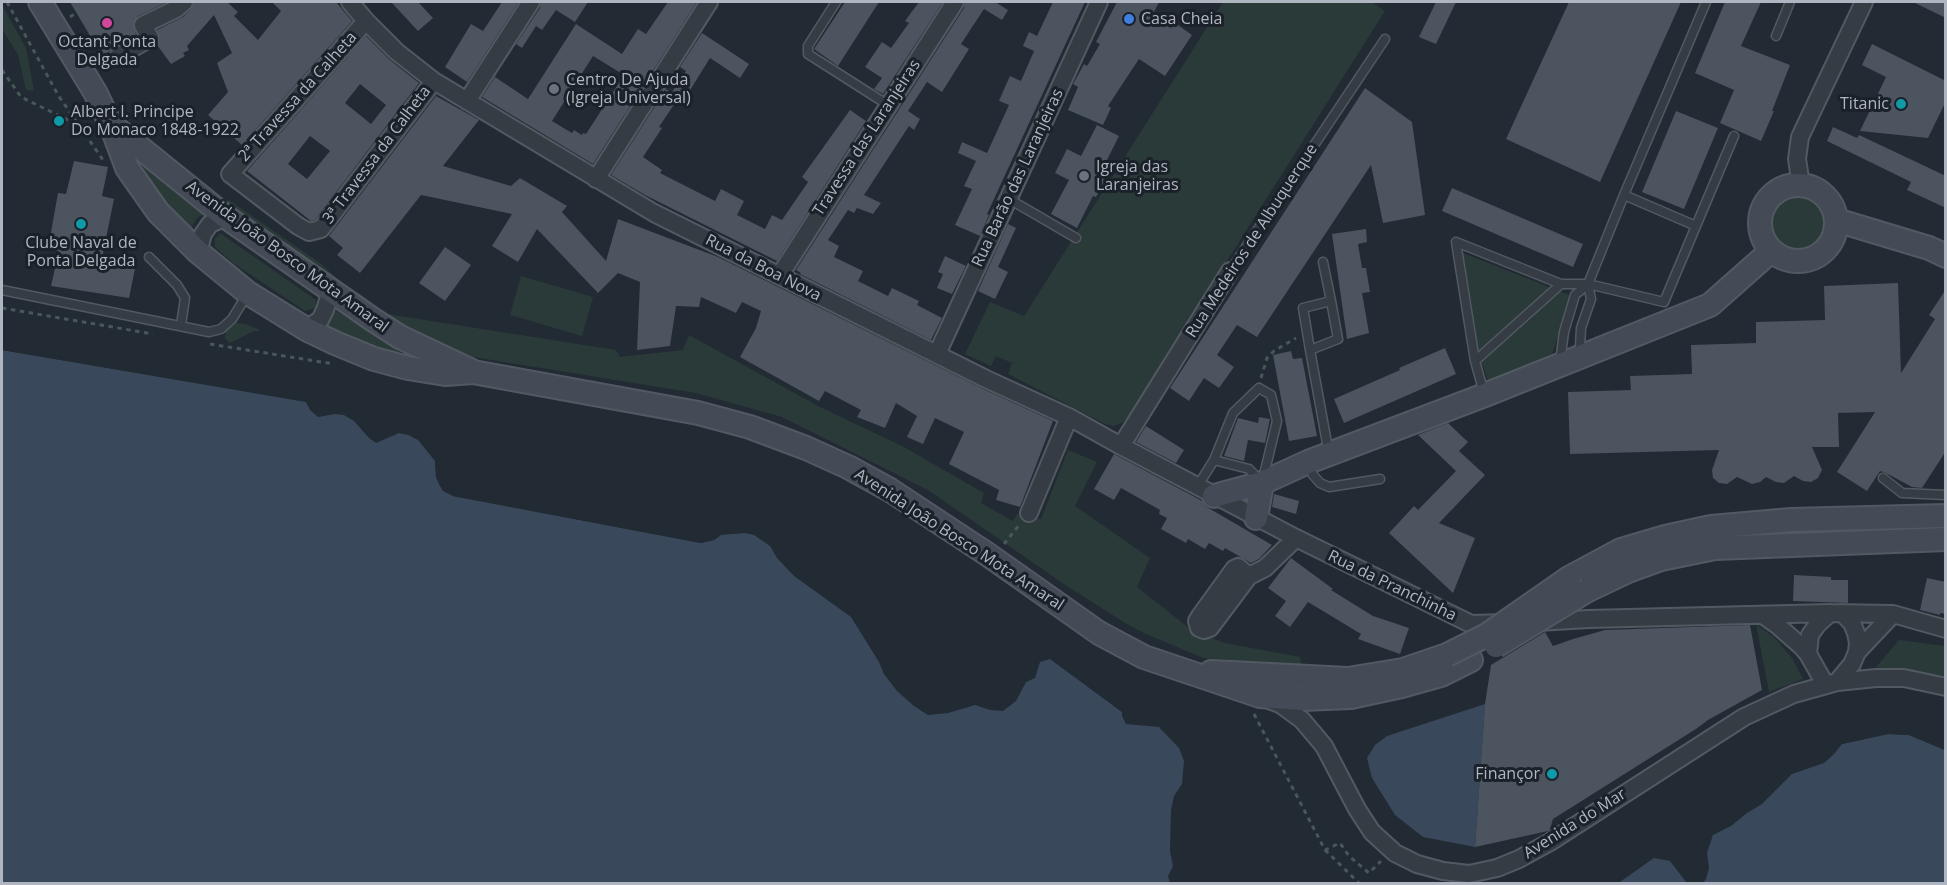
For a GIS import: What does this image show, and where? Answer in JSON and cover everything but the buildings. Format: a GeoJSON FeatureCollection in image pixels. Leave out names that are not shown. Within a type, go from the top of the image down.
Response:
{"type":"FeatureCollection","features":[{"type":"Feature","properties":{"kind":"main road","name":"Avenida João Bosco Mota Amaral"},"geometry":{"type":"LineString","coordinates":[[40,2],[95,92],[111,125],[127,168],[158,212],[198,252],[248,292],[306,329],[374,358],[408,368],[445,374],[473,372],[671,408],[750,427],[806,448],[890,490],[987,554],[1099,633],[1144,657],[1191,672],[1256,703],[1351,697],[1441,675],[1471,660],[1588,590],[1628,571],[1661,559],[1715,548],[1946,539]]}},
{"type":"Feature","properties":{"kind":"main road","name":"Avenida João Bosco Mota Amaral"},"geometry":{"type":"LineString","coordinates":[[111,125],[226,217],[331,290],[400,337],[473,372]]}},
{"type":"Feature","properties":{"kind":"main road"},"geometry":{"type":"LineString","coordinates":[[1801,185],[1816,189],[1827,198],[1833,207],[1836,220],[1833,240],[1822,253],[1811,260],[1792,261],[1771,251],[1761,234],[1759,221],[1762,208],[1769,198],[1788,186],[1801,185]]}},
{"type":"Feature","properties":{"kind":"main road"},"geometry":{"type":"LineString","coordinates":[[1836,220],[1929,248],[1946,256]]}},
{"type":"Feature","properties":{"kind":"main road"},"geometry":{"type":"LineString","coordinates":[[1206,491],[1262,483],[1308,462],[1583,356],[1666,312],[1710,305],[1771,251]]}},
{"type":"Feature","properties":{"kind":"main road"},"geometry":{"type":"LineString","coordinates":[[1256,518],[1262,483]]}},
{"type":"Feature","properties":{"kind":"main road","name":"Avenida João Bosco Mota Amaral"},"geometry":{"type":"LineString","coordinates":[[1191,672],[1348,679],[1403,670],[1447,655],[1487,635],[1569,578],[1621,550],[1665,537],[1711,527],[1791,520],[1946,516]]}},
{"type":"Feature","properties":{"kind":"street"},"geometry":{"type":"LineString","coordinates":[[118,57],[150,38],[144,25],[176,9],[184,2]]}},
{"type":"Feature","properties":{"kind":"street","name":"Rua da Boa Nova"},"geometry":{"type":"LineString","coordinates":[[350,2],[397,52],[434,81],[654,213],[1069,417]]}},
{"type":"Feature","properties":{"kind":"street"},"geometry":{"type":"LineString","coordinates":[[467,101],[531,2]]}},
{"type":"Feature","properties":{"kind":"street"},"geometry":{"type":"LineString","coordinates":[[596,179],[710,2]]}},
{"type":"Feature","properties":{"kind":"street","name":"Travessa das Laranjeiras"},"geometry":{"type":"LineString","coordinates":[[780,275],[955,2]]}},
{"type":"Feature","properties":{"kind":"street","name":"Rua Barão das Laranjeiras"},"geometry":{"type":"LineString","coordinates":[[938,354],[1099,2]]}},
{"type":"Feature","properties":{"kind":"street"},"geometry":{"type":"LineString","coordinates":[[1801,185],[1797,159],[1800,137],[1864,2]]}},
{"type":"Feature","properties":{"kind":"street","name":"2ª Travessa da Calheta"},"geometry":{"type":"LineString","coordinates":[[321,229],[309,232],[298,226],[230,174],[366,21]]}},
{"type":"Feature","properties":{"kind":"street","name":"3ª Travessa da Calheta"},"geometry":{"type":"LineString","coordinates":[[321,229],[434,81]]}},
{"type":"Feature","properties":{"kind":"street"},"geometry":{"type":"LineString","coordinates":[[198,252],[203,234],[210,224],[226,217]]}},
{"type":"Feature","properties":{"kind":"street","name":"Rua Medeiros de Albuquerque"},"geometry":{"type":"LineString","coordinates":[[1121,446],[1230,272]]}},
{"type":"Feature","properties":{"kind":"street"},"geometry":{"type":"LineString","coordinates":[[306,329],[320,320],[331,290]]}},
{"type":"Feature","properties":{"kind":"street"},"geometry":{"type":"LineString","coordinates":[[1029,513],[1069,417]]}},
{"type":"Feature","properties":{"kind":"street","name":"Rua da Pranchinha"},"geometry":{"type":"LineString","coordinates":[[1069,417],[1256,518],[1471,624],[1836,613],[1893,614],[1946,629]]}},
{"type":"Feature","properties":{"kind":"street"},"geometry":{"type":"LineString","coordinates":[[1249,576],[1265,568],[1296,538]]}},
{"type":"Feature","properties":{"kind":"street"},"geometry":{"type":"LineString","coordinates":[[1763,615],[1808,654],[1831,683],[1852,664],[1857,652],[1857,633],[1852,623],[1836,613],[1817,625],[1810,635],[1808,654]]}},
{"type":"Feature","properties":{"kind":"street"},"geometry":{"type":"LineString","coordinates":[[1857,652],[1893,614]]}},
{"type":"Feature","properties":{"kind":"street","name":"Avenida do Mar"},"geometry":{"type":"LineString","coordinates":[[1256,703],[1280,704],[1302,720],[1324,746],[1357,809],[1372,832],[1395,853],[1417,864],[1443,872],[1469,874],[1497,868],[1550,842],[1744,717],[1794,694],[1831,683],[1876,678],[1904,678],[1946,687]]}},
{"type":"Feature","properties":{"kind":"lane"},"geometry":{"type":"LineString","coordinates":[[836,2],[808,46],[808,54],[888,105]]}},
{"type":"Feature","properties":{"kind":"lane"},"geometry":{"type":"LineString","coordinates":[[1560,365],[1563,332],[1575,295],[1588,284],[1706,2]]}},
{"type":"Feature","properties":{"kind":"lane"},"geometry":{"type":"LineString","coordinates":[[1776,36],[1790,2]]}},
{"type":"Feature","properties":{"kind":"lane","name":"Rua Medeiros de Albuquerque"},"geometry":{"type":"LineString","coordinates":[[1230,272],[1385,39]]}},
{"type":"Feature","properties":{"kind":"lane"},"geometry":{"type":"LineString","coordinates":[[1485,395],[1475,361],[1456,242],[1561,284],[1588,284],[1666,312],[1696,226],[1734,136]]}},
{"type":"Feature","properties":{"kind":"lane"},"geometry":{"type":"LineString","coordinates":[[1624,195],[1696,226]]}},
{"type":"Feature","properties":{"kind":"lane"},"geometry":{"type":"LineString","coordinates":[[1009,199],[1076,238]]}},
{"type":"Feature","properties":{"kind":"lane"},"geometry":{"type":"LineString","coordinates":[[148,257],[177,285],[185,298],[181,325]]}},
{"type":"Feature","properties":{"kind":"lane"},"geometry":{"type":"LineString","coordinates":[[1310,350],[1338,339],[1323,262]]}},
{"type":"Feature","properties":{"kind":"lane"},"geometry":{"type":"LineString","coordinates":[[1475,361],[1561,284]]}},
{"type":"Feature","properties":{"kind":"lane"},"geometry":{"type":"LineString","coordinates":[[1583,356],[1580,347],[1581,328],[1592,299],[1588,284]]}},
{"type":"Feature","properties":{"kind":"lane"},"geometry":{"type":"LineString","coordinates":[[2,290],[209,332],[221,329],[232,319],[248,292]]}},
{"type":"Feature","properties":{"kind":"lane"},"geometry":{"type":"LineString","coordinates":[[1329,454],[1303,308],[1331,301]]}},
{"type":"Feature","properties":{"kind":"lane"},"geometry":{"type":"LineString","coordinates":[[1206,491],[1214,460],[1233,413],[1259,388],[1270,395],[1277,421],[1262,483]]}},
{"type":"Feature","properties":{"kind":"lane"},"geometry":{"type":"LineString","coordinates":[[1214,460],[1249,469],[1262,483]]}},
{"type":"Feature","properties":{"kind":"lane"},"geometry":{"type":"LineString","coordinates":[[1308,462],[1313,475],[1320,483],[1329,487],[1380,479]]}},
{"type":"Feature","properties":{"kind":"lane"},"geometry":{"type":"LineString","coordinates":[[1883,478],[1902,494],[1946,495]]}},
{"type":"Feature","properties":{"kind":"path"},"geometry":{"type":"LineString","coordinates":[[2,70],[21,97],[78,125]]}},
{"type":"Feature","properties":{"kind":"path"},"geometry":{"type":"LineString","coordinates":[[1259,388],[1267,358],[1274,351],[1307,332]]}},
{"type":"Feature","properties":{"kind":"path"},"geometry":{"type":"LineString","coordinates":[[987,554],[996,543],[1002,548],[1029,513]]}},
{"type":"Feature","properties":{"kind":"path"},"geometry":{"type":"LineString","coordinates":[[1256,703],[1325,850],[1360,884]]}},
{"type":"Feature","properties":{"kind":"path"},"geometry":{"type":"LineString","coordinates":[[1325,850],[1340,843],[1350,856],[1369,873],[1381,861],[1375,855]]}},
{"type":"Feature","properties":{"kind":"shaded area"},"geometry":{"type":"Polygon","coordinates":[[[1223,2],[1372,2],[1385,11],[1129,416],[1122,423],[1113,426],[1105,424],[1008,374],[1012,363],[996,356],[991,366],[965,354],[990,302],[1024,316],[1223,2]]]}},
{"type":"Feature","properties":{"kind":"shaded area"},"geometry":{"type":"Polygon","coordinates":[[[2,5],[26,48],[34,91],[26,90],[18,55],[2,29],[2,5]]]}},
{"type":"Feature","properties":{"kind":"shaded area"},"geometry":{"type":"Polygon","coordinates":[[[144,164],[204,214],[197,218],[188,233],[140,176],[144,164]]]}},
{"type":"Feature","properties":{"kind":"shaded area"},"geometry":{"type":"Polygon","coordinates":[[[1798,195],[1808,197],[1817,203],[1823,212],[1825,222],[1823,232],[1817,241],[1808,247],[1798,249],[1788,247],[1779,241],[1773,232],[1771,222],[1773,212],[1779,203],[1788,197],[1798,195]]]}},
{"type":"Feature","properties":{"kind":"shaded area"},"geometry":{"type":"Polygon","coordinates":[[[229,200],[320,263],[352,292],[360,294],[387,314],[616,350],[620,357],[683,350],[689,335],[820,407],[902,446],[984,493],[981,503],[1013,521],[1017,514],[1041,519],[1068,450],[1097,462],[1075,506],[1150,558],[1137,587],[1193,631],[1225,643],[1300,657],[1302,666],[1203,658],[1146,634],[1061,582],[928,490],[782,417],[696,393],[461,355],[414,338],[223,206],[229,200]]]}},
{"type":"Feature","properties":{"kind":"shaded area"},"geometry":{"type":"Polygon","coordinates":[[[220,233],[316,300],[316,308],[305,311],[233,263],[215,247],[215,239],[220,233]]]}},
{"type":"Feature","properties":{"kind":"shaded area"},"geometry":{"type":"Polygon","coordinates":[[[1463,253],[1572,296],[1552,354],[1488,381],[1478,351],[1463,253]]]}},
{"type":"Feature","properties":{"kind":"shaded area"},"geometry":{"type":"Polygon","coordinates":[[[521,276],[593,297],[582,336],[510,315],[521,276]]]}},
{"type":"Feature","properties":{"kind":"shaded area"},"geometry":{"type":"Polygon","coordinates":[[[335,310],[400,350],[397,357],[321,330],[335,310]]]}},
{"type":"Feature","properties":{"kind":"shaded area"},"geometry":{"type":"Polygon","coordinates":[[[235,323],[261,330],[230,343],[225,338],[226,330],[235,323]]]}},
{"type":"Feature","properties":{"kind":"shaded area"},"geometry":{"type":"Polygon","coordinates":[[[1756,624],[1776,639],[1792,658],[1803,679],[1769,692],[1756,624]]]}},
{"type":"Feature","properties":{"kind":"shaded area"},"geometry":{"type":"Polygon","coordinates":[[[1899,640],[1945,646],[1945,677],[1876,667],[1899,640]]]}},
{"type":"Feature","properties":{"kind":"water"},"geometry":{"type":"Polygon","coordinates":[[[2,350],[306,402],[310,410],[318,417],[344,415],[354,421],[376,443],[399,433],[408,435],[418,440],[435,461],[436,477],[440,486],[453,496],[701,543],[714,540],[721,535],[745,533],[754,535],[770,546],[777,558],[794,576],[851,617],[884,674],[897,691],[928,715],[948,713],[975,705],[1003,711],[1016,701],[1026,682],[1035,678],[1040,662],[1050,659],[1122,712],[1126,724],[1159,727],[1179,748],[1184,761],[1182,784],[1174,796],[1171,810],[1170,851],[1173,866],[1168,876],[1170,883],[2,883],[2,350]]]}},
{"type":"Feature","properties":{"kind":"water"},"geometry":{"type":"Polygon","coordinates":[[[1485,704],[1475,847],[1423,837],[1395,815],[1372,778],[1367,758],[1375,745],[1387,736],[1485,704]]]}},
{"type":"Feature","properties":{"kind":"water"},"geometry":{"type":"Polygon","coordinates":[[[1888,734],[1909,735],[1945,750],[1945,883],[1702,884],[1709,868],[1707,853],[1713,835],[1731,826],[1762,804],[1792,774],[1824,763],[1842,744],[1888,734]]]}},
{"type":"Feature","properties":{"kind":"water"},"geometry":{"type":"Polygon","coordinates":[[[1654,858],[1670,861],[1687,883],[1617,884],[1654,858]]]}},
{"type":"Feature","properties":{"kind":"pier"},"geometry":{"type":"Polygon","coordinates":[[[2,347],[306,399],[309,402],[2,350],[2,347]]]}},
{"type":"Feature","properties":{"kind":"pier"},"geometry":{"type":"Polygon","coordinates":[[[435,461],[438,461],[442,485],[454,493],[701,540],[713,538],[724,532],[714,540],[701,543],[453,496],[443,491],[440,486],[436,477],[435,461]]]}},
{"type":"Feature","properties":{"kind":"pier"},"geometry":{"type":"Polygon","coordinates":[[[1047,656],[1051,656],[1124,710],[1122,712],[1047,656]]]}},
{"type":"Feature","properties":{"kind":"pier"},"geometry":{"type":"Polygon","coordinates":[[[1887,731],[1910,732],[1946,747],[1945,750],[1909,735],[1888,734],[1837,745],[1841,741],[1887,731]]]}},
{"type":"Feature","properties":{"kind":"place","name":"Casa Cheia"},"geometry":{"type":"Point","coordinates":[1129,19]}},
{"type":"Feature","properties":{"kind":"place","name":"Octant Ponta Delgada"},"geometry":{"type":"Point","coordinates":[107,23]}},
{"type":"Feature","properties":{"kind":"place","name":"Centro De Ajuda (Igreja Universal)"},"geometry":{"type":"Point","coordinates":[554,89]}},
{"type":"Feature","properties":{"kind":"place","name":"Titanic"},"geometry":{"type":"Point","coordinates":[1901,104]}},
{"type":"Feature","properties":{"kind":"place","name":"Albert I. Principe Do Monaco 1848-1922"},"geometry":{"type":"Point","coordinates":[59,121]}},
{"type":"Feature","properties":{"kind":"place","name":"Igreja das Laranjeiras"},"geometry":{"type":"Point","coordinates":[1084,176]}},
{"type":"Feature","properties":{"kind":"place","name":"Clube Naval de Ponta Delgada"},"geometry":{"type":"Point","coordinates":[81,224]}},
{"type":"Feature","properties":{"kind":"place","name":"Finançor"},"geometry":{"type":"Point","coordinates":[1552,774]}}]}
